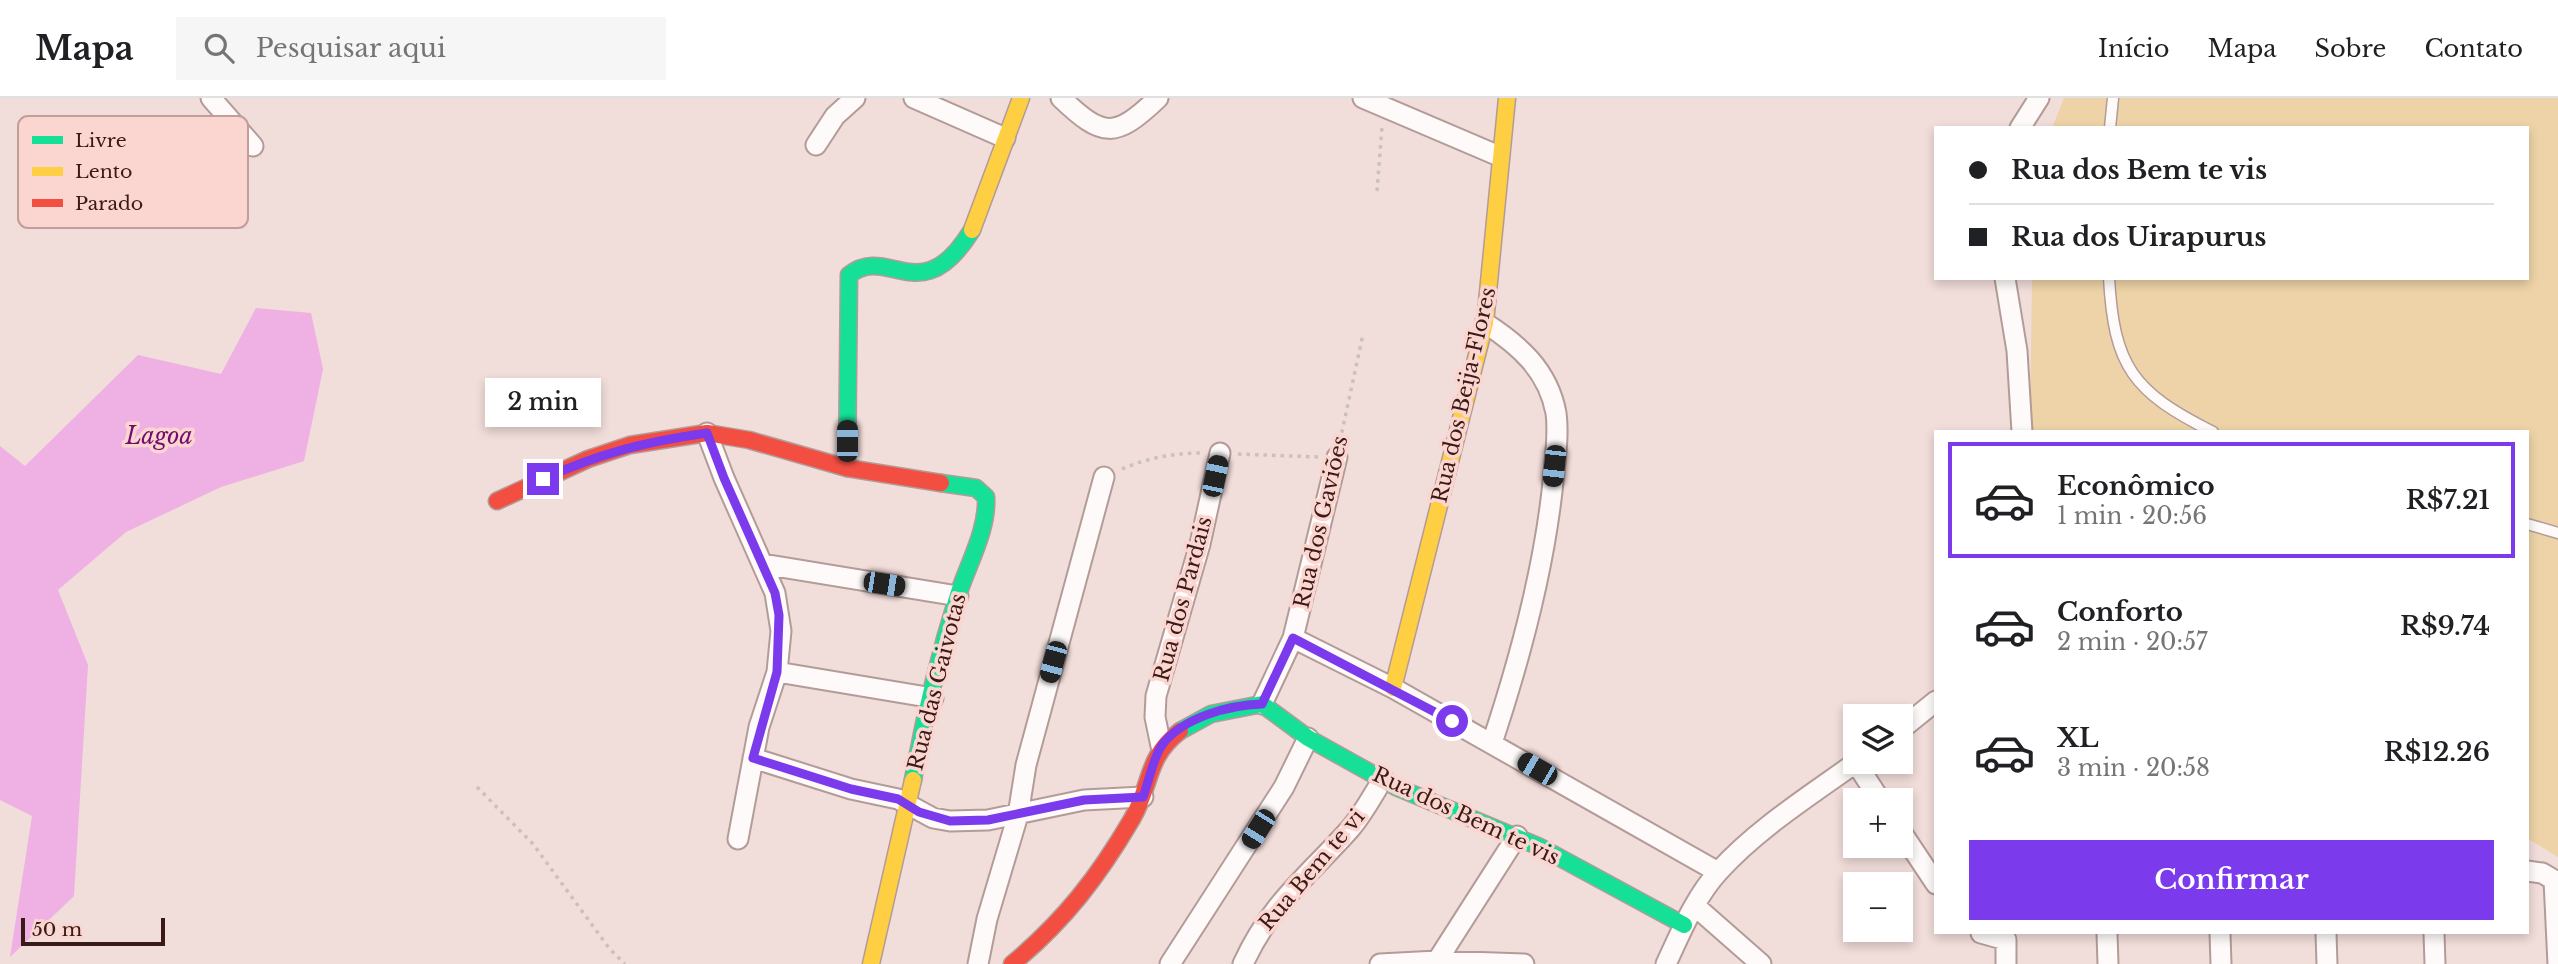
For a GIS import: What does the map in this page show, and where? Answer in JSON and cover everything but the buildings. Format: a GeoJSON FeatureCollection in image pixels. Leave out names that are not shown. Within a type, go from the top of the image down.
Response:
{"type":"FeatureCollection","features":[{"type":"Feature","properties":{"kind":"street"},"geometry":{"type":"LineString","coordinates":[[211,98],[227,116]]}},
{"type":"Feature","properties":{"kind":"street"},"geometry":{"type":"LineString","coordinates":[[816,145],[835,116],[855,98]]}},
{"type":"Feature","properties":{"kind":"street"},"geometry":{"type":"LineString","coordinates":[[914,98],[1005,138]]}},
{"type":"Feature","properties":{"kind":"street"},"geometry":{"type":"LineString","coordinates":[[497,501],[630,445],[707,433],[749,440],[847,468],[849,275],[859,268],[919,274],[931,272],[951,256],[980,216],[1021,98]]}},
{"type":"Feature","properties":{"kind":"street"},"geometry":{"type":"LineString","coordinates":[[1060,98],[1090,124],[1108,130],[1122,127],[1158,98]]}},
{"type":"Feature","properties":{"kind":"street"},"geometry":{"type":"LineString","coordinates":[[1363,98],[1384,103],[1499,156]]}},
{"type":"Feature","properties":{"kind":"street","name":"Rua dos Beija-Flores"},"geometry":{"type":"LineString","coordinates":[[1393,688],[1485,323],[1492,281],[1499,156],[1507,98]]}},
{"type":"Feature","properties":{"kind":"street"},"geometry":{"type":"LineString","coordinates":[[2021,126],[2039,98]]}},
{"type":"Feature","properties":{"kind":"street"},"geometry":{"type":"LineString","coordinates":[[248,140],[253,146]]}},
{"type":"Feature","properties":{"kind":"street"},"geometry":{"type":"LineString","coordinates":[[2005,280],[2017,351],[2022,430]]}},
{"type":"Feature","properties":{"kind":"street"},"geometry":{"type":"LineString","coordinates":[[1485,323],[1520,345],[1534,364],[1549,391],[1556,429],[1549,515],[1520,653],[1492,743]]}},
{"type":"Feature","properties":{"kind":"street"},"geometry":{"type":"LineString","coordinates":[[707,433],[763,564],[779,615],[777,672],[753,758],[738,839]]}},
{"type":"Feature","properties":{"kind":"street","name":"Rua dos Pardais"},"geometry":{"type":"LineString","coordinates":[[1161,746],[1155,717],[1156,696],[1200,544],[1220,453]]}},
{"type":"Feature","properties":{"kind":"street","name":"Rua dos Gaviões"},"geometry":{"type":"LineString","coordinates":[[1262,704],[1293,638],[1337,457]]}},
{"type":"Feature","properties":{"kind":"street","name":"Rua das Gaivotas"},"geometry":{"type":"LineString","coordinates":[[847,468],[976,488],[986,497],[987,513],[958,596],[933,698],[920,738],[871,964]]}},
{"type":"Feature","properties":{"kind":"street"},"geometry":{"type":"LineString","coordinates":[[978,964],[987,919],[1018,816],[1026,765],[1104,477]]}},
{"type":"Feature","properties":{"kind":"street"},"geometry":{"type":"LineString","coordinates":[[763,564],[958,596]]}},
{"type":"Feature","properties":{"kind":"street"},"geometry":{"type":"LineString","coordinates":[[1293,638],[1393,688],[1718,872]]}},
{"type":"Feature","properties":{"kind":"street"},"geometry":{"type":"LineString","coordinates":[[777,672],[933,698]]}},
{"type":"Feature","properties":{"kind":"street"},"geometry":{"type":"LineString","coordinates":[[1913,720],[1934,703]]}},
{"type":"Feature","properties":{"kind":"street"},"geometry":{"type":"LineString","coordinates":[[1013,964],[1049,933],[1089,887],[1143,797],[1161,746],[1188,725],[1210,714],[1245,705],[1262,704]]}},
{"type":"Feature","properties":{"kind":"street","name":"Rua dos Bem te vis"},"geometry":{"type":"LineString","coordinates":[[1262,704],[1308,738],[1384,779],[1436,806],[1517,836],[1684,925]]}},
{"type":"Feature","properties":{"kind":"street"},"geometry":{"type":"LineString","coordinates":[[1170,964],[1284,787],[1308,738]]}},
{"type":"Feature","properties":{"kind":"street"},"geometry":{"type":"LineString","coordinates":[[753,758],[908,803],[933,818],[950,821],[1018,816],[1084,800],[1143,797]]}},
{"type":"Feature","properties":{"kind":"street"},"geometry":{"type":"LineString","coordinates":[[1666,964],[1684,925],[1718,872],[1747,844],[1843,772]]}},
{"type":"Feature","properties":{"kind":"street","name":"Rua Bem te vi"},"geometry":{"type":"LineString","coordinates":[[1243,964],[1262,925],[1302,878],[1353,826],[1384,779]]}},
{"type":"Feature","properties":{"kind":"street"},"geometry":{"type":"LineString","coordinates":[[1437,961],[1517,836]]}},
{"type":"Feature","properties":{"kind":"street"},"geometry":{"type":"LineString","coordinates":[[1913,850],[1934,881]]}},
{"type":"Feature","properties":{"kind":"street"},"geometry":{"type":"LineString","coordinates":[[2529,871],[2542,873],[2554,880],[2557,891],[2557,964]]}},
{"type":"Feature","properties":{"kind":"street"},"geometry":{"type":"LineString","coordinates":[[1695,906],[1761,964]]}},
{"type":"Feature","properties":{"kind":"street"},"geometry":{"type":"LineString","coordinates":[[1985,934],[2006,940],[2006,964]]}},
{"type":"Feature","properties":{"kind":"street"},"geometry":{"type":"LineString","coordinates":[[2107,934],[2108,964]]}},
{"type":"Feature","properties":{"kind":"street"},"geometry":{"type":"LineString","coordinates":[[2220,934],[2221,964]]}},
{"type":"Feature","properties":{"kind":"street"},"geometry":{"type":"LineString","coordinates":[[2326,934],[2327,964]]}},
{"type":"Feature","properties":{"kind":"street"},"geometry":{"type":"LineString","coordinates":[[2434,934],[2435,964]]}},
{"type":"Feature","properties":{"kind":"street"},"geometry":{"type":"LineString","coordinates":[[1380,964],[1437,961],[1524,964]]}},
{"type":"Feature","properties":{"kind":"lane"},"geometry":{"type":"LineString","coordinates":[[2110,126],[2113,98]]}},
{"type":"Feature","properties":{"kind":"lane"},"geometry":{"type":"LineString","coordinates":[[2109,280],[2112,323],[2124,362],[2160,400],[2183,418],[2209,430]]}},
{"type":"Feature","properties":{"kind":"lane"},"geometry":{"type":"LineString","coordinates":[[2529,525],[2558,533]]}},
{"type":"Feature","properties":{"kind":"path"},"geometry":{"type":"LineString","coordinates":[[1377,191],[1384,103]]}},
{"type":"Feature","properties":{"kind":"path","name":"Rua dos Gaviões"},"geometry":{"type":"LineString","coordinates":[[1337,457],[1363,334]]}},
{"type":"Feature","properties":{"kind":"path"},"geometry":{"type":"LineString","coordinates":[[477,787],[533,844],[609,948],[625,964]]}},
{"type":"Feature","properties":{"kind":"shaded area"},"geometry":{"type":"Polygon","coordinates":[[[2064,98],[2558,98],[2558,857],[2529,839],[2529,430],[2030,430],[2032,280],[2529,280],[2529,126],[2053,126],[2064,98]]]}},
{"type":"Feature","properties":{"kind":"water","name":"Lagoa"},"geometry":{"type":"Polygon","coordinates":[[[256,308],[311,313],[323,369],[304,461],[221,487],[126,532],[58,590],[88,665],[74,896],[10,957],[32,816],[0,800],[0,446],[25,466],[138,355],[221,374],[256,308]]]}},
{"type":"Feature","properties":{"kind":"traffic: fast"},"geometry":{"type":"LineString","coordinates":[[847,468],[849,275],[864,267],[878,266],[906,272],[937,268],[954,254],[972,230]]}},
{"type":"Feature","properties":{"kind":"traffic: fast"},"geometry":{"type":"LineString","coordinates":[[913,780],[944,640],[981,534],[986,509],[986,497],[976,488],[941,483]]}},
{"type":"Feature","properties":{"kind":"traffic: fast"},"geometry":{"type":"LineString","coordinates":[[1180,731],[1211,714],[1262,704],[1308,738],[1396,787],[1540,847],[1684,925]]}},
{"type":"Feature","properties":{"kind":"traffic: slow"},"geometry":{"type":"LineString","coordinates":[[972,230],[1021,98]]}},
{"type":"Feature","properties":{"kind":"traffic: slow"},"geometry":{"type":"LineString","coordinates":[[1393,688],[1485,323],[1507,98]]}},
{"type":"Feature","properties":{"kind":"traffic: slow"},"geometry":{"type":"LineString","coordinates":[[871,964],[913,780]]}},
{"type":"Feature","properties":{"kind":"traffic: jam"},"geometry":{"type":"LineString","coordinates":[[497,501],[588,459],[630,445],[707,433],[749,440],[847,468],[941,483]]}},
{"type":"Feature","properties":{"kind":"traffic: jam"},"geometry":{"type":"LineString","coordinates":[[1012,964],[1064,915],[1093,879],[1132,819],[1161,751],[1180,731]]}},
{"type":"Feature","properties":{"kind":"route"},"geometry":{"type":"LineString","coordinates":[[543,479],[588,459],[630,445],[707,433],[778,605],[781,631],[777,672],[759,727],[753,758],[851,789],[898,799],[933,818],[950,821],[988,820],[1018,816],[1084,800],[1143,797],[1161,746],[1171,737],[1210,714],[1229,708],[1262,704],[1293,638],[1452,721]]}}]}
